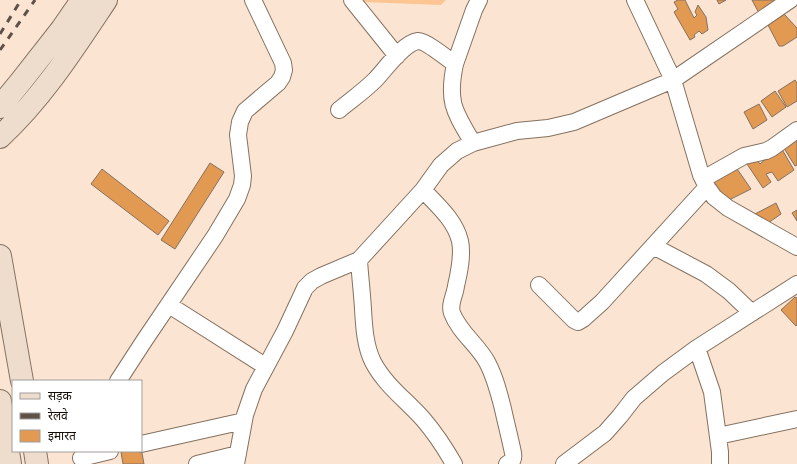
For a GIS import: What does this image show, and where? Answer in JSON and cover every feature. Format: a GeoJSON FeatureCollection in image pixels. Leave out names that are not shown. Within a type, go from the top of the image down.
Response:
{"type":"FeatureCollection","features":[{"type":"Feature","properties":{"kind":"street"},"geometry":{"type":"LineString","coordinates":[[0,107],[62,29],[82,0]]}},
{"type":"Feature","properties":{"kind":"street"},"geometry":{"type":"LineString","coordinates":[[0,137],[50,81],[106,0]]}},
{"type":"Feature","properties":{"kind":"street"},"geometry":{"type":"LineString","coordinates":[[119,380],[215,236],[237,199],[242,185],[243,176],[238,135],[240,122],[246,111],[278,83],[282,77],[284,70],[283,63],[253,0]]}},
{"type":"Feature","properties":{"kind":"street"},"geometry":{"type":"LineString","coordinates":[[352,0],[396,56]]}},
{"type":"Feature","properties":{"kind":"street"},"geometry":{"type":"LineString","coordinates":[[473,143],[458,118],[451,96],[452,78],[455,64],[479,0]]}},
{"type":"Feature","properties":{"kind":"street"},"geometry":{"type":"LineString","coordinates":[[635,0],[673,80],[701,175],[714,197],[728,208],[797,247]]}},
{"type":"Feature","properties":{"kind":"street"},"geometry":{"type":"LineString","coordinates":[[197,464],[237,459],[244,421],[254,389],[285,331],[305,288],[312,281],[321,276],[359,260],[423,190],[441,165],[457,151],[473,143],[517,132],[548,128],[574,122],[673,80],[790,0]]}},
{"type":"Feature","properties":{"kind":"street"},"geometry":{"type":"LineString","coordinates":[[339,110],[374,80],[405,47],[413,43],[419,41],[427,44],[455,64]]}},
{"type":"Feature","properties":{"kind":"street"},"geometry":{"type":"LineString","coordinates":[[539,285],[574,320],[578,322],[583,319],[602,302],[654,246],[705,183],[744,156],[766,151],[797,130]]}},
{"type":"Feature","properties":{"kind":"street"},"geometry":{"type":"LineString","coordinates":[[423,190],[447,216],[456,229],[460,242],[460,262],[451,310],[458,324],[487,361],[493,374],[514,453],[513,460],[507,464]]}},
{"type":"Feature","properties":{"kind":"street"},"geometry":{"type":"LineString","coordinates":[[654,246],[706,274],[729,291],[752,313]]}},
{"type":"Feature","properties":{"kind":"street"},"geometry":{"type":"LineString","coordinates":[[0,256],[22,380]]}},
{"type":"Feature","properties":{"kind":"street"},"geometry":{"type":"LineString","coordinates":[[359,260],[365,338],[372,361],[390,386],[422,419],[435,435],[448,452],[454,464]]}},
{"type":"Feature","properties":{"kind":"street"},"geometry":{"type":"LineString","coordinates":[[564,464],[605,433],[634,398],[663,372],[797,284]]}},
{"type":"Feature","properties":{"kind":"street"},"geometry":{"type":"LineString","coordinates":[[168,305],[265,366]]}},
{"type":"Feature","properties":{"kind":"street"},"geometry":{"type":"LineString","coordinates":[[698,348],[712,392],[720,464]]}},
{"type":"Feature","properties":{"kind":"street"},"geometry":{"type":"LineString","coordinates":[[0,401],[10,464]]}},
{"type":"Feature","properties":{"kind":"street"},"geometry":{"type":"LineString","coordinates":[[718,436],[797,419]]}},
{"type":"Feature","properties":{"kind":"street"},"geometry":{"type":"LineString","coordinates":[[142,444],[244,421]]}},
{"type":"Feature","properties":{"kind":"street"},"geometry":{"type":"LineString","coordinates":[[35,452],[37,464]]}},
{"type":"Feature","properties":{"kind":"street"},"geometry":{"type":"LineString","coordinates":[[82,458],[106,452]]}},
{"type":"Feature","properties":{"kind":"shaded area"},"geometry":{"type":"Polygon","coordinates":[[[362,0],[446,0],[441,5],[363,2],[362,0]]]}},
{"type":"Feature","properties":{"kind":"building"},"geometry":{"type":"Polygon","coordinates":[[[678,0],[685,0],[694,18],[697,15],[695,12],[698,5],[706,17],[708,30],[702,34],[699,31],[694,35],[695,37],[690,40],[674,12],[678,9],[674,2],[678,0]]]}},
{"type":"Feature","properties":{"kind":"building"},"geometry":{"type":"Polygon","coordinates":[[[717,0],[726,0],[719,4],[717,0]]]}},
{"type":"Feature","properties":{"kind":"building"},"geometry":{"type":"Polygon","coordinates":[[[752,0],[784,0],[760,15],[752,0]]]}},
{"type":"Feature","properties":{"kind":"building"},"geometry":{"type":"Polygon","coordinates":[[[784,14],[797,28],[797,37],[783,46],[779,46],[768,25],[784,14]]]}},
{"type":"Feature","properties":{"kind":"building"},"geometry":{"type":"Polygon","coordinates":[[[795,80],[797,83],[797,101],[787,107],[778,91],[795,80]]]}},
{"type":"Feature","properties":{"kind":"building"},"geometry":{"type":"Polygon","coordinates":[[[775,91],[786,107],[772,117],[761,101],[775,91]]]}},
{"type":"Feature","properties":{"kind":"building"},"geometry":{"type":"Polygon","coordinates":[[[759,104],[767,120],[753,129],[744,112],[759,104]]]}},
{"type":"Feature","properties":{"kind":"building"},"geometry":{"type":"Polygon","coordinates":[[[797,138],[797,165],[795,166],[782,145],[797,138]]]}},
{"type":"Feature","properties":{"kind":"building"},"geometry":{"type":"Polygon","coordinates":[[[780,146],[794,170],[778,181],[772,172],[766,174],[771,182],[763,188],[747,164],[756,159],[760,164],[780,146]]]}},
{"type":"Feature","properties":{"kind":"building"},"geometry":{"type":"Polygon","coordinates":[[[210,163],[224,172],[175,249],[161,240],[210,163]]]}},
{"type":"Feature","properties":{"kind":"building"},"geometry":{"type":"Polygon","coordinates":[[[735,166],[751,189],[727,201],[712,182],[735,166]]]}},
{"type":"Feature","properties":{"kind":"building"},"geometry":{"type":"Polygon","coordinates":[[[102,169],[169,221],[158,235],[91,184],[102,169]]]}},
{"type":"Feature","properties":{"kind":"building"},"geometry":{"type":"Polygon","coordinates":[[[776,203],[781,214],[765,225],[755,214],[776,203]]]}},
{"type":"Feature","properties":{"kind":"building"},"geometry":{"type":"Polygon","coordinates":[[[797,210],[797,221],[792,213],[797,210]]]}},
{"type":"Feature","properties":{"kind":"building"},"geometry":{"type":"Polygon","coordinates":[[[795,297],[797,298],[796,326],[781,310],[795,297]]]}},
{"type":"Feature","properties":{"kind":"building"},"geometry":{"type":"Polygon","coordinates":[[[121,452],[142,452],[144,464],[123,464],[121,452]]]}},
{"type":"Feature","properties":{"kind":"railway"},"geometry":{"type":"LineString","coordinates":[[0,34],[21,0]]}},
{"type":"Feature","properties":{"kind":"railway"},"geometry":{"type":"LineString","coordinates":[[0,50],[35,0]]}}]}
